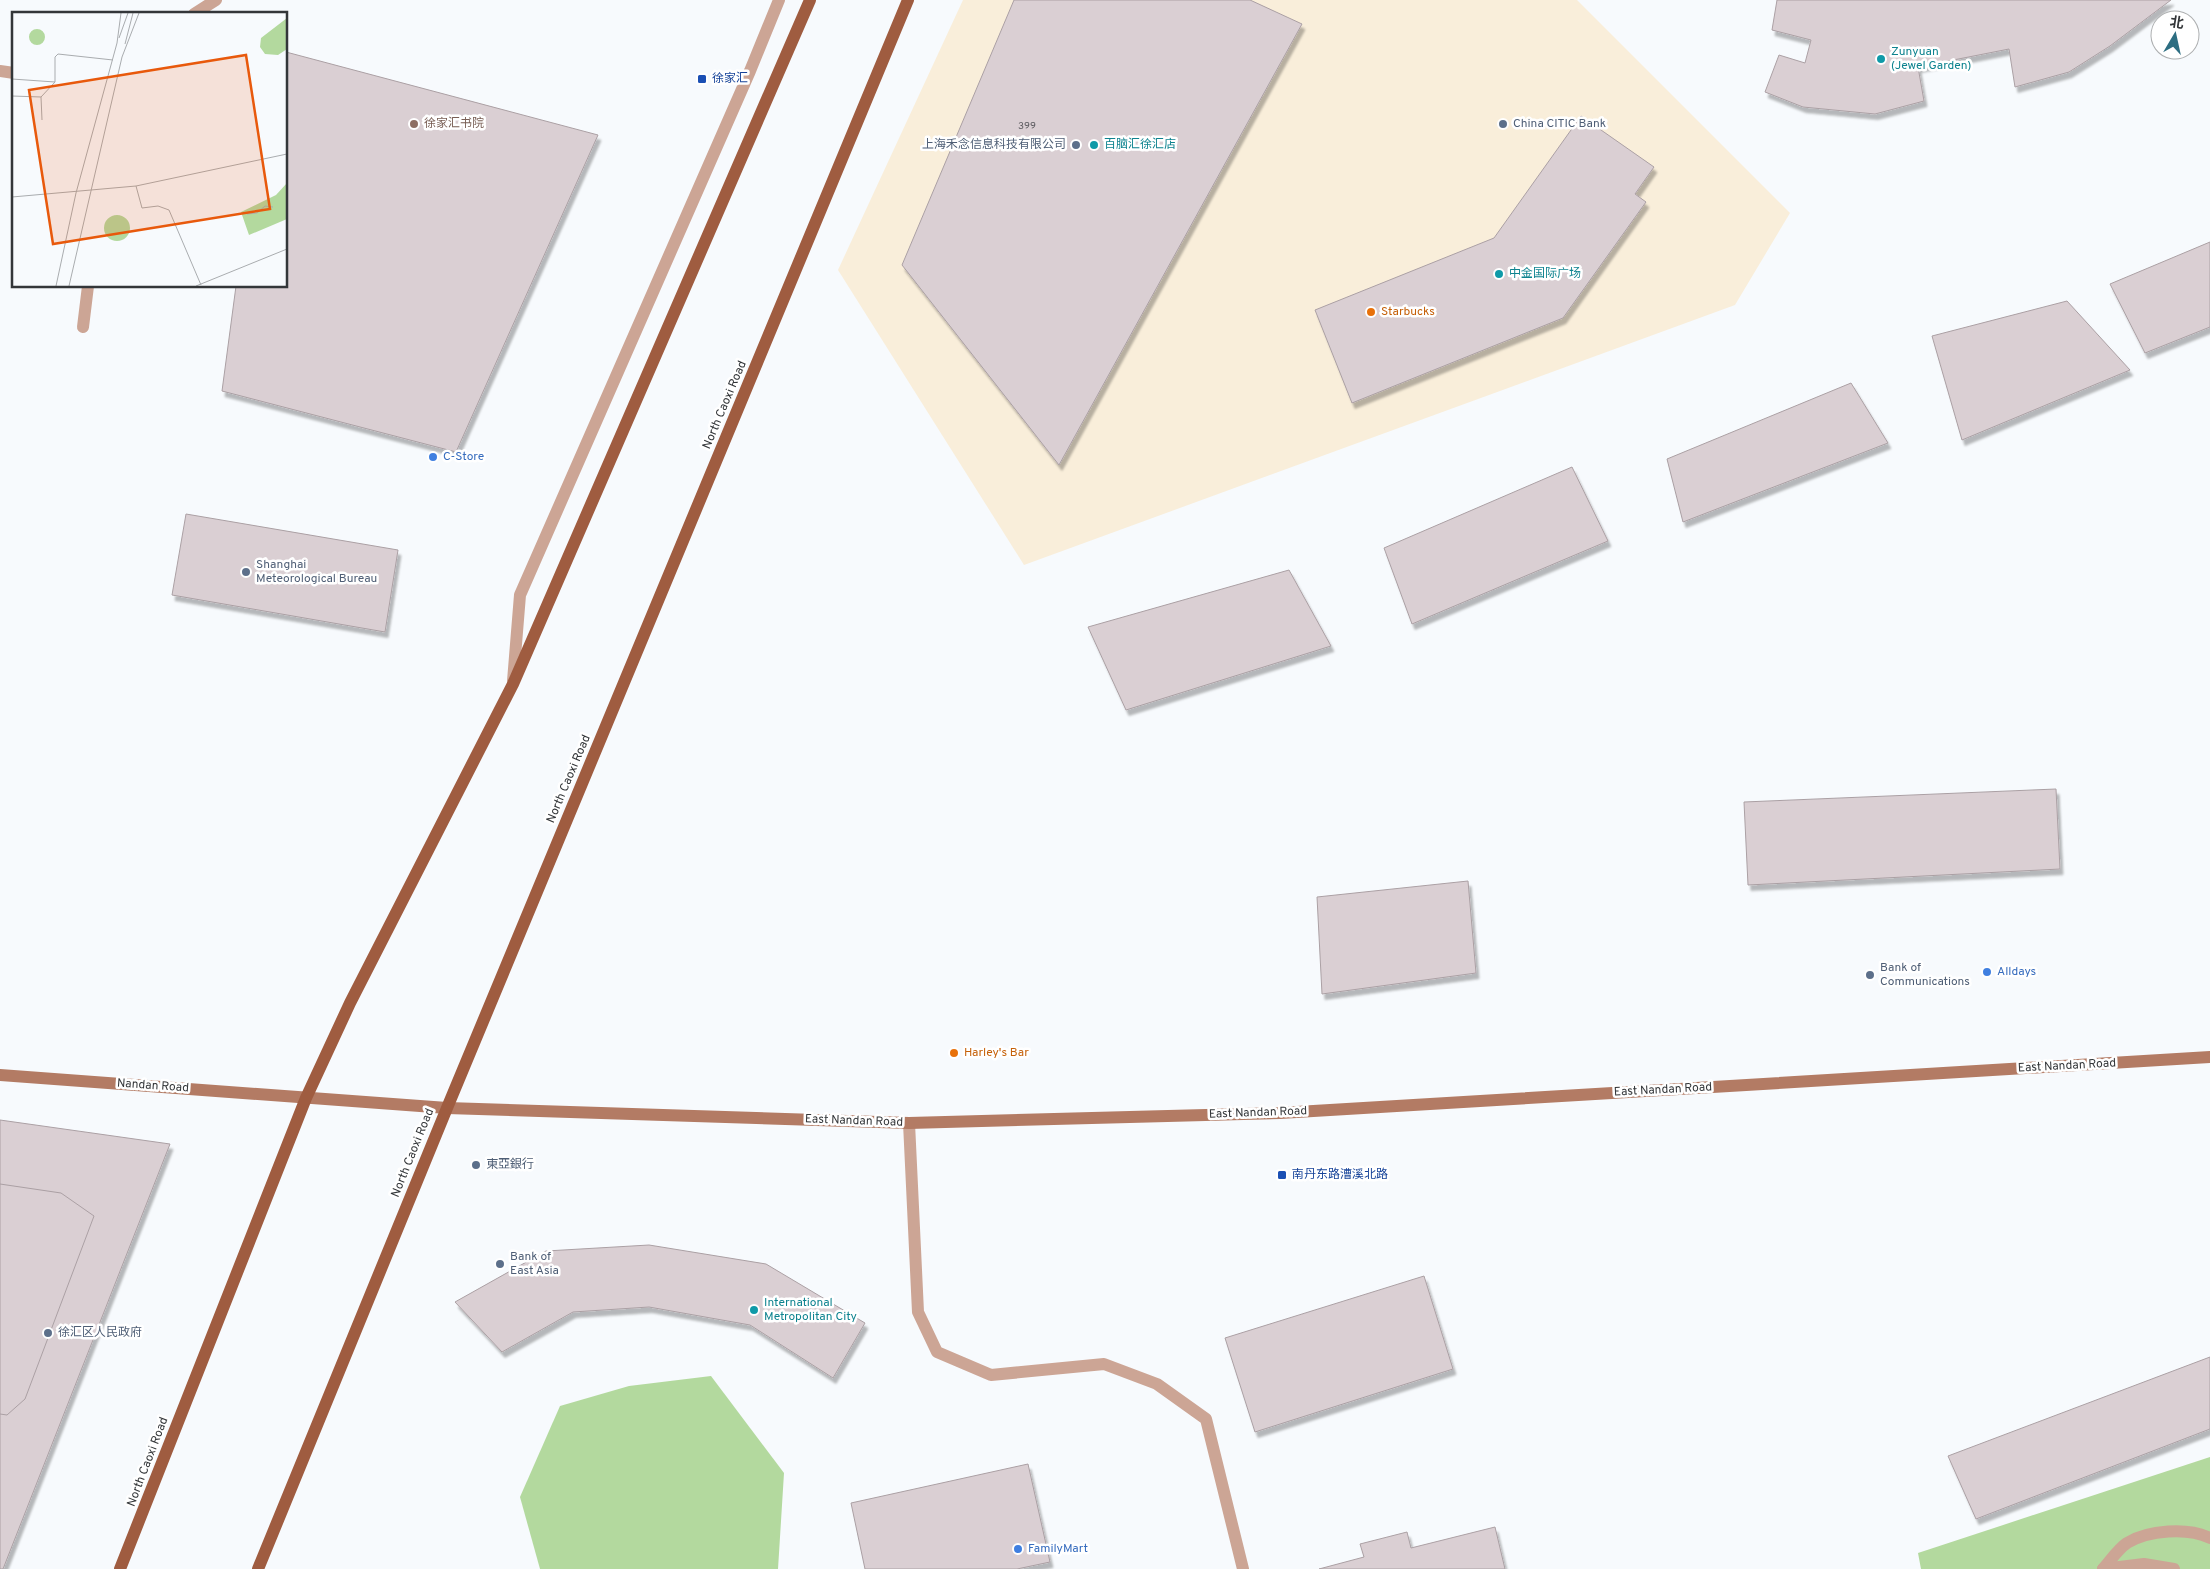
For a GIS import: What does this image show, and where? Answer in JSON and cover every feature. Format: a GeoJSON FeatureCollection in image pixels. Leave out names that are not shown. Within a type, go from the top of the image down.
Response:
{"type":"FeatureCollection","features":[{"type":"Feature","properties":{"kind":"main road","name":"North Caoxi Road"},"geometry":{"type":"LineString","coordinates":[[120,1569],[306,1098],[350,1003],[513,684],[810,0]]}},
{"type":"Feature","properties":{"kind":"main road","name":"North Caoxi Road"},"geometry":{"type":"LineString","coordinates":[[258,1569],[446,1108],[908,0]]}},
{"type":"Feature","properties":{"kind":"main road","name":"East Nandan Road"},"geometry":{"type":"LineString","coordinates":[[306,1098],[446,1108],[909,1123],[1290,1112],[2210,1057]]}},
{"type":"Feature","properties":{"kind":"main road","name":"Nandan Road"},"geometry":{"type":"LineString","coordinates":[[0,1074],[306,1098]]}},
{"type":"Feature","properties":{"kind":"street"},"geometry":{"type":"LineString","coordinates":[[197,12],[216,0]]}},
{"type":"Feature","properties":{"kind":"street","name":"North Caoxi Road"},"geometry":{"type":"LineString","coordinates":[[513,684],[520,595],[750,71],[779,0]]}},
{"type":"Feature","properties":{"kind":"street"},"geometry":{"type":"LineString","coordinates":[[83,327],[88,288]]}},
{"type":"Feature","properties":{"kind":"street"},"geometry":{"type":"LineString","coordinates":[[909,1123],[918,1312],[936,1352],[991,1375],[1104,1364],[1157,1384],[1206,1419],[1243,1569]]}},
{"type":"Feature","properties":{"kind":"street"},"geometry":{"type":"LineString","coordinates":[[2103,1569],[2127,1544],[2161,1531],[2200,1533],[2210,1538]]}},
{"type":"Feature","properties":{"kind":"street"},"geometry":{"type":"LineString","coordinates":[[2103,1569],[2144,1564],[2174,1569]]}},
{"type":"Feature","properties":{"kind":"shaded area","name":"中金国际广场"},"geometry":{"type":"Polygon","coordinates":[[[963,0],[1577,0],[1790,213],[1735,305],[1024,565],[838,270],[963,0]]]}},
{"type":"Feature","properties":{"kind":"green space"},"geometry":{"type":"Polygon","coordinates":[[[711,1376],[784,1473],[778,1569],[540,1569],[520,1497],[560,1406],[629,1386],[711,1376]]]}},
{"type":"Feature","properties":{"kind":"green space"},"geometry":{"type":"Polygon","coordinates":[[[2210,1457],[2210,1569],[1921,1569],[1918,1553],[2210,1457]]]}},
{"type":"Feature","properties":{"kind":"building","name":"百脑汇徐汇店"},"geometry":{"type":"Polygon","coordinates":[[[1014,0],[1250,0],[1302,24],[1059,465],[902,265],[1014,0]]]}},
{"type":"Feature","properties":{"kind":"building","name":"Zunyuan (Jewel Garden)"},"geometry":{"type":"Polygon","coordinates":[[[1777,0],[2171,0],[2158,10],[2150,10],[2150,16],[2110,46],[2069,72],[2015,87],[2009,49],[1918,67],[1924,101],[1875,114],[1803,107],[1765,92],[1779,55],[1805,63],[1811,40],[1772,30],[1777,0]]]}},
{"type":"Feature","properties":{"kind":"building"},"geometry":{"type":"Polygon","coordinates":[[[288,53],[598,135],[456,452],[222,391],[236,288],[288,288],[288,53]]]}},
{"type":"Feature","properties":{"kind":"building","name":"中金国际广场"},"geometry":{"type":"Polygon","coordinates":[[[1581,116],[1654,167],[1635,194],[1646,202],[1563,318],[1352,403],[1315,310],[1494,238],[1581,116]]]}},
{"type":"Feature","properties":{"kind":"building"},"geometry":{"type":"Polygon","coordinates":[[[2210,242],[2210,327],[2145,353],[2110,284],[2210,242]]]}},
{"type":"Feature","properties":{"kind":"building"},"geometry":{"type":"Polygon","coordinates":[[[2067,301],[2130,370],[1962,440],[1932,336],[2067,301]]]}},
{"type":"Feature","properties":{"kind":"building"},"geometry":{"type":"Polygon","coordinates":[[[1851,383],[1888,443],[1683,522],[1667,459],[1851,383]]]}},
{"type":"Feature","properties":{"kind":"building"},"geometry":{"type":"Polygon","coordinates":[[[1572,467],[1608,541],[1412,624],[1384,548],[1572,467]]]}},
{"type":"Feature","properties":{"kind":"building"},"geometry":{"type":"Polygon","coordinates":[[[186,514],[398,550],[385,632],[172,595],[186,514]]]}},
{"type":"Feature","properties":{"kind":"building"},"geometry":{"type":"Polygon","coordinates":[[[1289,570],[1331,646],[1126,710],[1088,627],[1289,570]]]}},
{"type":"Feature","properties":{"kind":"building"},"geometry":{"type":"Polygon","coordinates":[[[2056,789],[2060,869],[1748,885],[1744,802],[2056,789]]]}},
{"type":"Feature","properties":{"kind":"building"},"geometry":{"type":"Polygon","coordinates":[[[1468,881],[1476,973],[1322,994],[1317,897],[1468,881]]]}},
{"type":"Feature","properties":{"kind":"building","name":"徐汇区人民政府"},"geometry":{"type":"Polygon","coordinates":[[[0,1120],[170,1144],[3,1569],[0,1569],[0,1120]]]}},
{"type":"Feature","properties":{"kind":"building"},"geometry":{"type":"Polygon","coordinates":[[[0,1184],[61,1193],[94,1216],[25,1399],[7,1415],[0,1414],[0,1184]]]}},
{"type":"Feature","properties":{"kind":"building","name":"International Metropolitan City"},"geometry":{"type":"Polygon","coordinates":[[[649,1245],[766,1264],[865,1323],[833,1378],[750,1325],[649,1307],[573,1312],[502,1352],[455,1302],[546,1251],[649,1245]]]}},
{"type":"Feature","properties":{"kind":"building"},"geometry":{"type":"Polygon","coordinates":[[[1424,1276],[1453,1369],[1255,1432],[1225,1338],[1424,1276]]]}},
{"type":"Feature","properties":{"kind":"building"},"geometry":{"type":"Polygon","coordinates":[[[2210,1357],[2210,1429],[1976,1519],[1948,1456],[2210,1357]]]}},
{"type":"Feature","properties":{"kind":"building"},"geometry":{"type":"Polygon","coordinates":[[[1028,1464],[1050,1562],[1017,1569],[865,1569],[851,1503],[1028,1464]]]}},
{"type":"Feature","properties":{"kind":"building"},"geometry":{"type":"Polygon","coordinates":[[[1495,1527],[1505,1569],[1319,1569],[1364,1557],[1360,1544],[1407,1532],[1411,1548],[1495,1527]]]}},
{"type":"Feature","properties":{"kind":"place","name":"Zunyuan (Jewel Garden)"},"geometry":{"type":"Point","coordinates":[1881,59]}},
{"type":"Feature","properties":{"kind":"place","name":"徐家汇"},"geometry":{"type":"Point","coordinates":[702,79]}},
{"type":"Feature","properties":{"kind":"place","name":"徐家汇书院"},"geometry":{"type":"Point","coordinates":[414,124]}},
{"type":"Feature","properties":{"kind":"place","name":"China CITIC Bank"},"geometry":{"type":"Point","coordinates":[1503,124]}},
{"type":"Feature","properties":{"kind":"place","name":"上海禾念信息科技有限公司"},"geometry":{"type":"Point","coordinates":[1076,145]}},
{"type":"Feature","properties":{"kind":"place","name":"百脑汇徐汇店"},"geometry":{"type":"Point","coordinates":[1094,145]}},
{"type":"Feature","properties":{"kind":"place","name":"中金国际广场"},"geometry":{"type":"Point","coordinates":[1499,274]}},
{"type":"Feature","properties":{"kind":"place","name":"Starbucks"},"geometry":{"type":"Point","coordinates":[1371,312]}},
{"type":"Feature","properties":{"kind":"place","name":"C-Store"},"geometry":{"type":"Point","coordinates":[433,457]}},
{"type":"Feature","properties":{"kind":"place","name":"Shanghai Meteorological Bureau"},"geometry":{"type":"Point","coordinates":[246,572]}},
{"type":"Feature","properties":{"kind":"place","name":"Alldays"},"geometry":{"type":"Point","coordinates":[1987,972]}},
{"type":"Feature","properties":{"kind":"place","name":"Bank of Communications"},"geometry":{"type":"Point","coordinates":[1870,975]}},
{"type":"Feature","properties":{"kind":"place","name":"Harley's Bar"},"geometry":{"type":"Point","coordinates":[954,1053]}},
{"type":"Feature","properties":{"kind":"place","name":"東亞銀行"},"geometry":{"type":"Point","coordinates":[476,1165]}},
{"type":"Feature","properties":{"kind":"place","name":"南丹东路漕溪北路"},"geometry":{"type":"Point","coordinates":[1282,1175]}},
{"type":"Feature","properties":{"kind":"place","name":"Bank of East Asia"},"geometry":{"type":"Point","coordinates":[500,1264]}},
{"type":"Feature","properties":{"kind":"place","name":"International Metropolitan City"},"geometry":{"type":"Point","coordinates":[754,1310]}},
{"type":"Feature","properties":{"kind":"place","name":"徐汇区人民政府"},"geometry":{"type":"Point","coordinates":[48,1333]}},
{"type":"Feature","properties":{"kind":"place","name":"FamilyMart"},"geometry":{"type":"Point","coordinates":[1018,1549]}}]}
